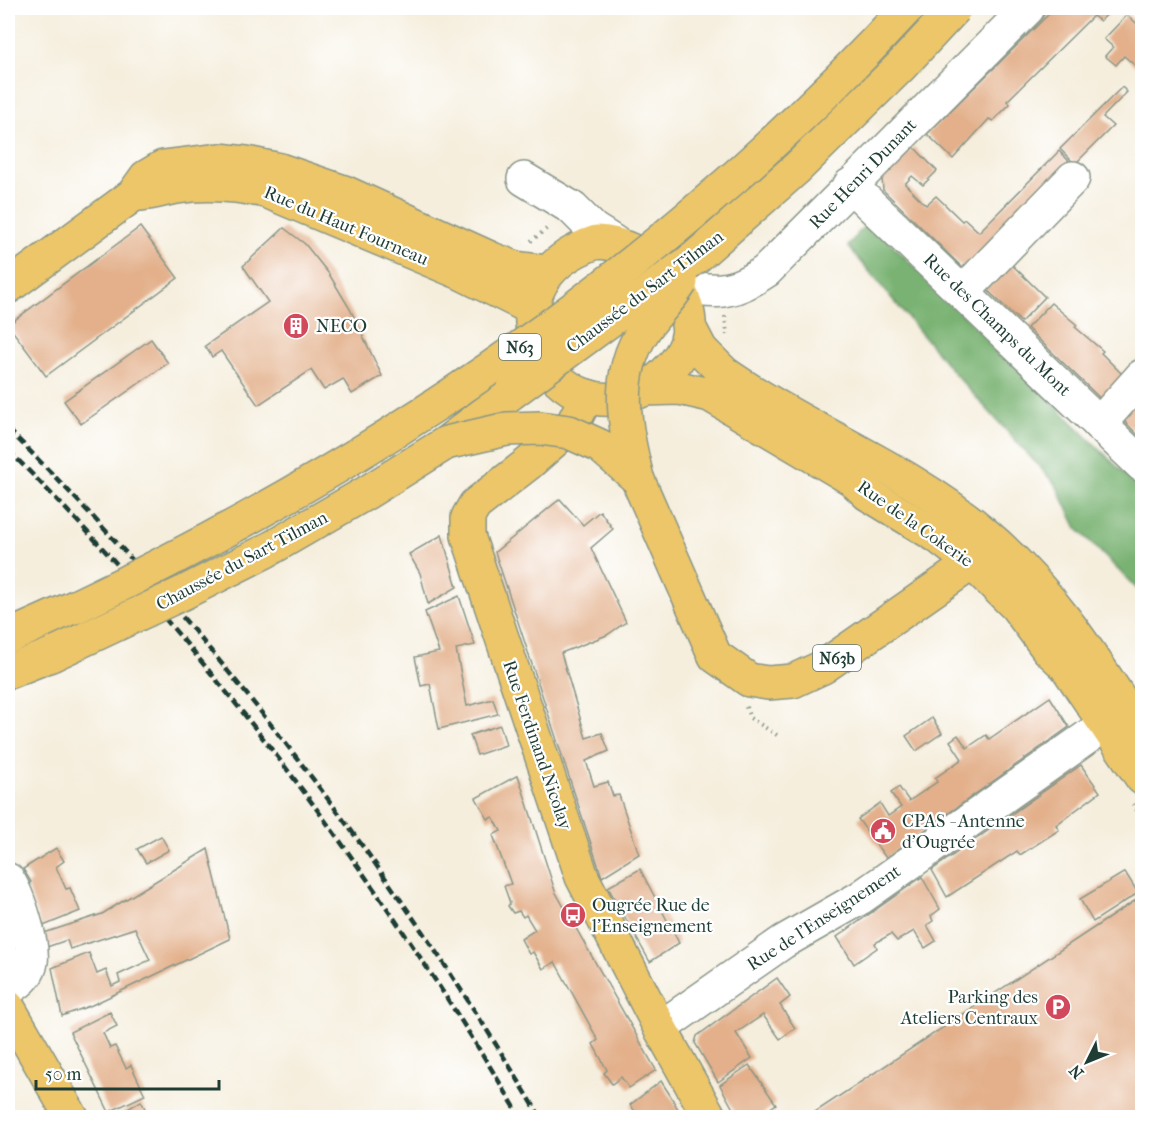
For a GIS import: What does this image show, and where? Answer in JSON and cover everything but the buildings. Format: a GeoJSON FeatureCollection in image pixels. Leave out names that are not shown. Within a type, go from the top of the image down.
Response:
{"type":"FeatureCollection","features":[{"type":"Feature","properties":{"kind":"main road","name":"Chaussée du Sart Tilman"},"geometry":{"type":"LineString","coordinates":[[16,631],[75,607],[170,561],[344,464],[430,410],[553,324],[665,238],[775,141],[907,8]]}},
{"type":"Feature","properties":{"kind":"main road","name":"Chaussée du Sart Tilman"},"geometry":{"type":"LineString","coordinates":[[8,672],[51,655],[166,602],[266,551],[446,443],[466,425],[696,257],[796,168],[900,67],[955,8]]}},
{"type":"Feature","properties":{"kind":"main road","name":"Rue du Haut Fourneau"},"geometry":{"type":"LineString","coordinates":[[133,195],[146,177],[163,167],[219,160],[246,163],[280,170],[344,192],[516,268],[548,272]]}},
{"type":"Feature","properties":{"kind":"main road","name":"Rue du Haut Fourneau"},"geometry":{"type":"LineString","coordinates":[[133,195],[206,185],[237,186],[266,191],[461,273],[531,308]]}},
{"type":"Feature","properties":{"kind":"main road"},"geometry":{"type":"LineString","coordinates":[[8,287],[133,195]]}},
{"type":"Feature","properties":{"kind":"main road"},"geometry":{"type":"LineString","coordinates":[[597,242],[615,243],[649,260],[674,285],[686,303],[688,325],[686,345],[675,362],[657,381],[631,394],[602,399],[567,388],[553,376],[540,357],[532,328],[531,308],[537,291],[548,272],[585,246],[597,242]]}},
{"type":"Feature","properties":{"kind":"main road"},"geometry":{"type":"LineString","coordinates":[[637,478],[623,406],[625,379],[642,332],[655,313],[674,294],[696,257]]}},
{"type":"Feature","properties":{"kind":"main road","name":"Rue de la Cokerie"},"geometry":{"type":"LineString","coordinates":[[688,325],[701,350],[724,373],[949,507],[999,546],[1034,581],[1061,614],[1129,716],[1143,778]]}},
{"type":"Feature","properties":{"kind":"main road","name":"Rue de la Cokerie"},"geometry":{"type":"LineString","coordinates":[[644,389],[679,388],[715,397],[852,479],[868,494],[937,536],[972,563],[1016,606],[1048,649],[1066,666],[1129,716]]}},
{"type":"Feature","properties":{"kind":"main road","name":"Rue Ferdinand Nicolay"},"geometry":{"type":"LineString","coordinates":[[587,396],[572,425],[530,463],[476,505],[468,517],[468,536],[582,877],[660,1028],[710,1118]]}},
{"type":"Feature","properties":{"kind":"main road"},"geometry":{"type":"LineString","coordinates":[[446,443],[507,429],[540,428],[569,432],[600,446],[637,478]]}},
{"type":"Feature","properties":{"kind":"main road","name":"N63b"},"geometry":{"type":"LineString","coordinates":[[637,478],[702,631],[715,656],[734,672],[749,680],[768,683],[793,681],[831,662],[972,563]]}},
{"type":"Feature","properties":{"kind":"main road"},"geometry":{"type":"LineString","coordinates":[[8,1007],[72,1118]]}},
{"type":"Feature","properties":{"kind":"street","name":"Rue Henri Dunant"},"geometry":{"type":"LineString","coordinates":[[674,285],[716,292],[743,287],[786,253],[850,185],[1028,8]]}},
{"type":"Feature","properties":{"kind":"street"},"geometry":{"type":"LineString","coordinates":[[963,291],[1073,178]]}},
{"type":"Feature","properties":{"kind":"street"},"geometry":{"type":"LineString","coordinates":[[524,179],[572,208],[593,229],[615,243]]}},
{"type":"Feature","properties":{"kind":"street","name":"Rue des Champs du Mont"},"geometry":{"type":"LineString","coordinates":[[850,185],[1143,465]]}},
{"type":"Feature","properties":{"kind":"street"},"geometry":{"type":"LineString","coordinates":[[1099,424],[1143,376]]}},
{"type":"Feature","properties":{"kind":"street","name":"Rue de l'Enseignement"},"geometry":{"type":"LineString","coordinates":[[660,1028],[783,942],[860,898],[1129,716]]}},
{"type":"Feature","properties":{"kind":"street"},"geometry":{"type":"LineString","coordinates":[[8,880],[20,911],[31,961],[26,974],[18,984],[8,989]]}},
{"type":"Feature","properties":{"kind":"path"},"geometry":{"type":"LineString","coordinates":[[725,313],[729,343]]}},
{"type":"Feature","properties":{"kind":"path"},"geometry":{"type":"LineString","coordinates":[[744,703],[750,718],[777,735]]}},
{"type":"Feature","properties":{"kind":"green space"},"geometry":{"type":"Polygon","coordinates":[[[868,221],[1142,491],[1142,594],[1077,528],[1056,485],[955,374],[848,246],[868,221]]]}},
{"type":"Feature","properties":{"kind":"railway"},"geometry":{"type":"LineString","coordinates":[[8,429],[158,588],[296,757],[424,933],[541,1118]]}},
{"type":"Feature","properties":{"kind":"railway"},"geometry":{"type":"LineString","coordinates":[[8,450],[82,526],[152,604],[286,768],[408,939],[521,1118]]}},
{"type":"Feature","properties":{"kind":"place","name":"NECO"},"geometry":{"type":"Point","coordinates":[296,326]}},
{"type":"Feature","properties":{"kind":"place","name":"CPAS - Antenne d'Ougrée"},"geometry":{"type":"Point","coordinates":[883,831]}},
{"type":"Feature","properties":{"kind":"place","name":"Ougrée Rue de l'Enseignement"},"geometry":{"type":"Point","coordinates":[573,915]}},
{"type":"Feature","properties":{"kind":"place","name":"Parking des Ateliers Centraux"},"geometry":{"type":"Point","coordinates":[1058,1007]}}]}
